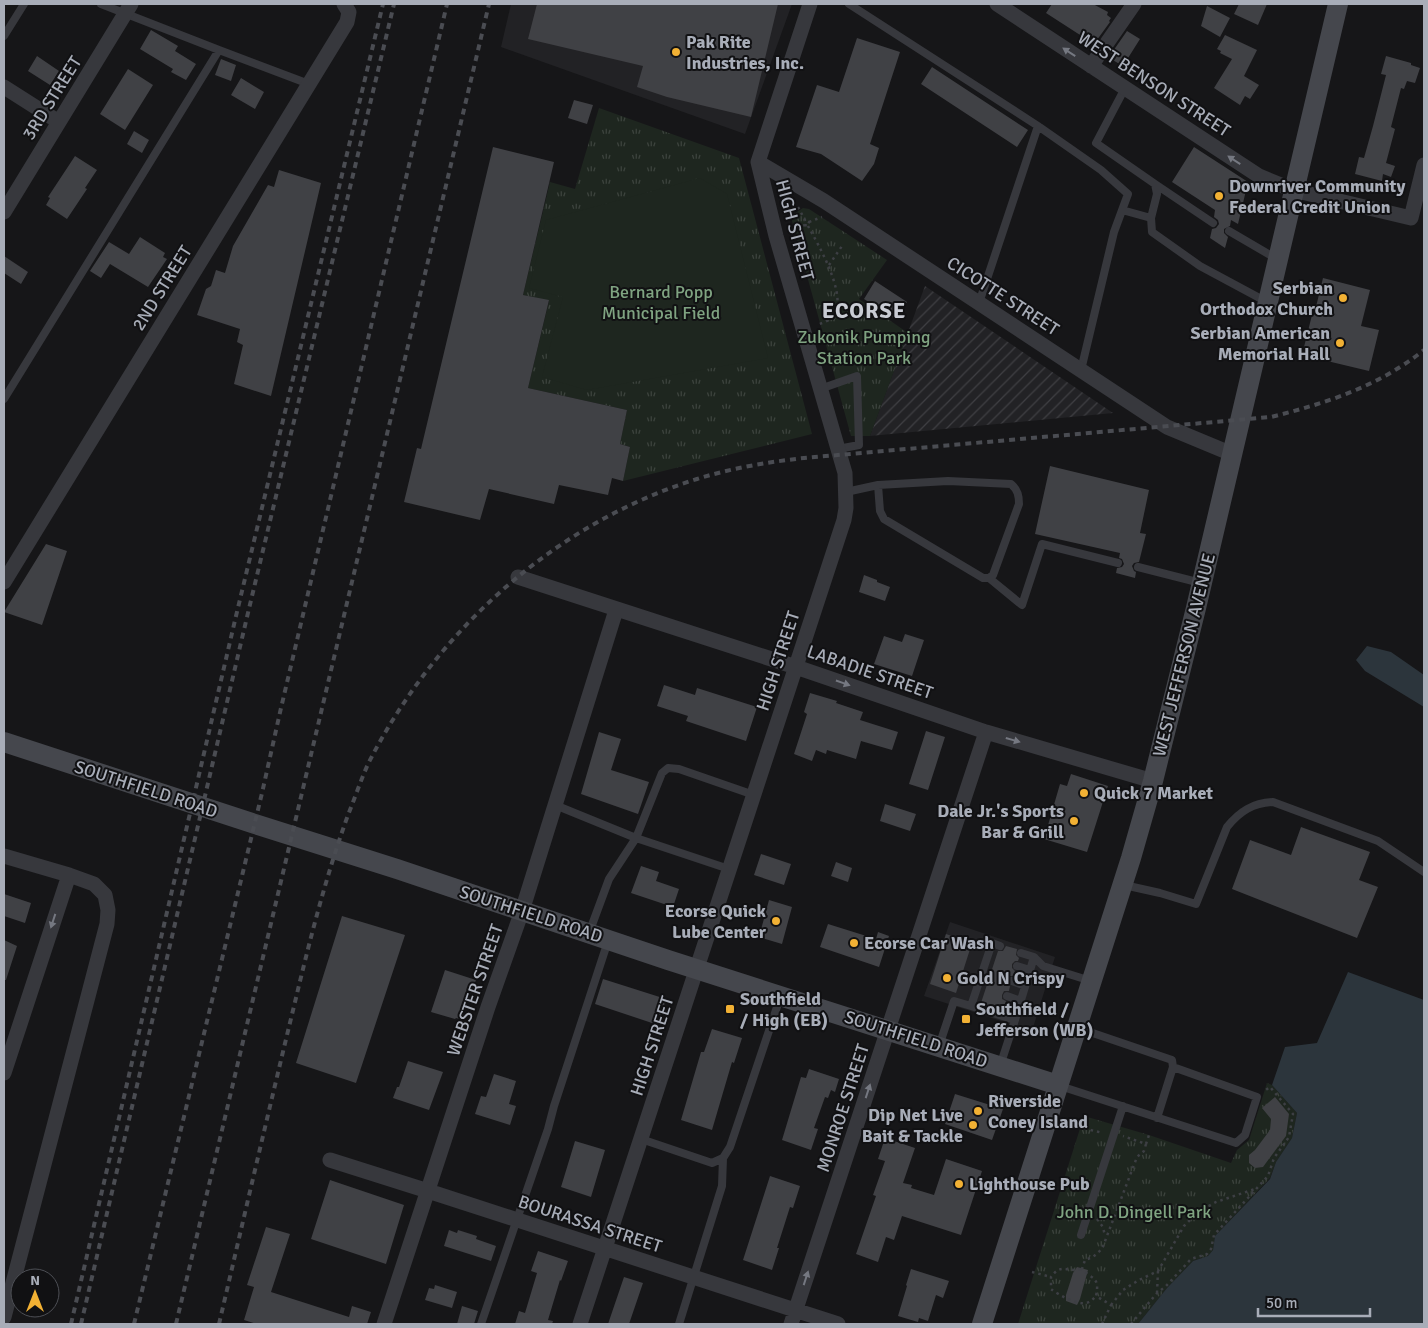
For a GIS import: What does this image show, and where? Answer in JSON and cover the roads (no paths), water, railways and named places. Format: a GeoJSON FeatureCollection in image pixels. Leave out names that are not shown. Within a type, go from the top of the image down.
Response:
{"type":"FeatureCollection","features":[{"type":"Feature","properties":{"kind":"main road","name":"WEST JEFFERSON AVENUE"},"geometry":{"type":"LineString","coordinates":[[982,1324],[1092,981],[1153,781],[1338,4]]}},
{"type":"Feature","properties":{"kind":"main road","name":"SOUTHFIELD ROAD"},"geometry":{"type":"LineString","coordinates":[[4,742],[1058,1085]]}},
{"type":"Feature","properties":{"kind":"street","name":"HIGH STREET"},"geometry":{"type":"LineString","coordinates":[[580,1324],[844,520],[846,508],[845,473],[776,236],[758,162],[810,4]]}},
{"type":"Feature","properties":{"kind":"street","name":"WEST BENSON STREET"},"geometry":{"type":"LineString","coordinates":[[997,4],[1259,176],[1293,190],[1411,218],[1424,165]]}},
{"type":"Feature","properties":{"kind":"street"},"geometry":{"type":"LineString","coordinates":[[1091,66],[1134,4]]}},
{"type":"Feature","properties":{"kind":"street","name":"2ND STREET"},"geometry":{"type":"LineString","coordinates":[[4,582],[347,22],[346,8]]}},
{"type":"Feature","properties":{"kind":"street","name":"3RD STREET"},"geometry":{"type":"LineString","coordinates":[[4,212],[128,9]]}},
{"type":"Feature","properties":{"kind":"street"},"geometry":{"type":"LineString","coordinates":[[4,87],[59,122]]}},
{"type":"Feature","properties":{"kind":"street","name":"CICOTTE STREET"},"geometry":{"type":"LineString","coordinates":[[758,162],[824,201],[1168,426],[1232,454]]}},
{"type":"Feature","properties":{"kind":"street","name":"LABADIE STREET"},"geometry":{"type":"LineString","coordinates":[[518,577],[796,667],[986,732],[1153,781]]}},
{"type":"Feature","properties":{"kind":"street","name":"WEBSTER STREET"},"geometry":{"type":"LineString","coordinates":[[384,1324],[488,1007],[522,911],[616,610]]}},
{"type":"Feature","properties":{"kind":"street","name":"MONROE STREET"},"geometry":{"type":"LineString","coordinates":[[793,1318],[986,732]]}},
{"type":"Feature","properties":{"kind":"street"},"geometry":{"type":"LineString","coordinates":[[4,856],[69,874],[94,884],[105,895],[108,910],[107,924],[4,1317]]}},
{"type":"Feature","properties":{"kind":"street"},"geometry":{"type":"LineString","coordinates":[[4,1073],[69,874]]}},
{"type":"Feature","properties":{"kind":"street","name":"BOURASSA STREET"},"geometry":{"type":"LineString","coordinates":[[330,1160],[428,1190],[694,1278],[793,1318],[838,1324]]}},
{"type":"Feature","properties":{"kind":"lane"},"geometry":{"type":"LineString","coordinates":[[4,36],[24,4]]}},
{"type":"Feature","properties":{"kind":"lane"},"geometry":{"type":"LineString","coordinates":[[101,4],[128,9],[219,50],[310,84]]}},
{"type":"Feature","properties":{"kind":"lane"},"geometry":{"type":"LineString","coordinates":[[849,4],[1038,126],[1101,170],[1128,194],[1114,232],[1081,370]]}},
{"type":"Feature","properties":{"kind":"lane"},"geometry":{"type":"LineString","coordinates":[[4,399],[219,50]]}},
{"type":"Feature","properties":{"kind":"lane"},"geometry":{"type":"LineString","coordinates":[[1125,88],[1096,143],[1213,223]]}},
{"type":"Feature","properties":{"kind":"lane"},"geometry":{"type":"LineString","coordinates":[[979,303],[1038,126]]}},
{"type":"Feature","properties":{"kind":"lane"},"geometry":{"type":"LineString","coordinates":[[1155,184],[1157,194],[1151,218],[1152,232],[1200,266],[1267,302]]}},
{"type":"Feature","properties":{"kind":"lane"},"geometry":{"type":"LineString","coordinates":[[1122,210],[1151,218]]}},
{"type":"Feature","properties":{"kind":"lane"},"geometry":{"type":"LineString","coordinates":[[1229,231],[1277,259]]}},
{"type":"Feature","properties":{"kind":"lane"},"geometry":{"type":"LineString","coordinates":[[820,389],[857,376],[859,445],[838,449]]}},
{"type":"Feature","properties":{"kind":"lane"},"geometry":{"type":"LineString","coordinates":[[846,492],[878,485],[948,481],[1011,484],[1016,488],[1019,495],[1019,504],[993,575],[989,578]]}},
{"type":"Feature","properties":{"kind":"lane"},"geometry":{"type":"LineString","coordinates":[[878,485],[880,511],[884,519],[983,578],[989,578],[1022,605],[1042,544],[1118,563]]}},
{"type":"Feature","properties":{"kind":"lane"},"geometry":{"type":"LineString","coordinates":[[1138,567],[1201,583]]}},
{"type":"Feature","properties":{"kind":"lane"},"geometry":{"type":"LineString","coordinates":[[589,933],[610,878],[636,838],[662,773],[668,768],[679,769],[754,795]]}},
{"type":"Feature","properties":{"kind":"lane"},"geometry":{"type":"LineString","coordinates":[[1122,884],[1196,904],[1227,827],[1235,816],[1248,807],[1273,802],[1378,841],[1424,872]]}},
{"type":"Feature","properties":{"kind":"lane"},"geometry":{"type":"LineString","coordinates":[[555,805],[636,838],[729,868]]}},
{"type":"Feature","properties":{"kind":"lane"},"geometry":{"type":"LineString","coordinates":[[481,1324],[548,1130],[554,1106],[608,940]]}},
{"type":"Feature","properties":{"kind":"lane"},"geometry":{"type":"LineString","coordinates":[[972,1003],[992,958],[992,943],[1000,946]]}},
{"type":"Feature","properties":{"kind":"lane"},"geometry":{"type":"LineString","coordinates":[[1021,953],[1034,957],[1044,966],[1092,981]]}},
{"type":"Feature","properties":{"kind":"lane"},"geometry":{"type":"LineString","coordinates":[[1000,1066],[1034,957]]}},
{"type":"Feature","properties":{"kind":"lane"},"geometry":{"type":"LineString","coordinates":[[1016,966],[1030,970]]}},
{"type":"Feature","properties":{"kind":"lane"},"geometry":{"type":"LineString","coordinates":[[1012,981],[1025,986]]}},
{"type":"Feature","properties":{"kind":"lane"},"geometry":{"type":"LineString","coordinates":[[978,987],[986,990]]}},
{"type":"Feature","properties":{"kind":"lane"},"geometry":{"type":"LineString","coordinates":[[641,1139],[712,1164],[723,1158],[730,1147],[781,996]]}},
{"type":"Feature","properties":{"kind":"lane"},"geometry":{"type":"LineString","coordinates":[[1007,996],[1021,1001]]}},
{"type":"Feature","properties":{"kind":"lane"},"geometry":{"type":"LineString","coordinates":[[939,1046],[954,1001],[972,1003],[1016,1017]]}},
{"type":"Feature","properties":{"kind":"lane"},"geometry":{"type":"LineString","coordinates":[[972,1003],[982,1002]]}},
{"type":"Feature","properties":{"kind":"lane"},"geometry":{"type":"LineString","coordinates":[[1003,1009],[1016,1017]]}},
{"type":"Feature","properties":{"kind":"lane"},"geometry":{"type":"LineString","coordinates":[[1076,1027],[1172,1060],[1173,1067],[1157,1118]]}},
{"type":"Feature","properties":{"kind":"lane"},"geometry":{"type":"LineString","coordinates":[[1058,1085],[1236,1144],[1245,1136],[1257,1097],[1173,1067]]}},
{"type":"Feature","properties":{"kind":"lane"},"geometry":{"type":"LineString","coordinates":[[1081,1235],[1123,1106]]}},
{"type":"Feature","properties":{"kind":"lane"},"geometry":{"type":"LineString","coordinates":[[679,1324],[722,1186],[723,1158]]}},
{"type":"Feature","properties":{"kind":"railway"},"geometry":{"type":"LineString","coordinates":[[71,1324],[236,616],[383,4]]}},
{"type":"Feature","properties":{"kind":"railway"},"geometry":{"type":"LineString","coordinates":[[81,1324],[247,617],[394,4]]}},
{"type":"Feature","properties":{"kind":"railway"},"geometry":{"type":"LineString","coordinates":[[134,1324],[262,793],[447,4]]}},
{"type":"Feature","properties":{"kind":"railway"},"geometry":{"type":"LineString","coordinates":[[176,1324],[489,4]]}},
{"type":"Feature","properties":{"kind":"railway"},"geometry":{"type":"LineString","coordinates":[[219,1324],[313,931],[348,815],[369,762],[397,714],[429,669],[465,626],[505,588],[548,553],[595,523],[645,498],[697,479],[723,472],[804,458],[1271,417],[1312,406],[1352,392],[1389,374],[1424,350]]}},
{"type":"Feature","properties":{"kind":"place","name":"Pak Rite Industries, Inc."},"geometry":{"type":"Point","coordinates":[676,52]}},
{"type":"Feature","properties":{"kind":"place","name":"Downriver Community Federal Credit Union"},"geometry":{"type":"Point","coordinates":[1219,196]}},
{"type":"Feature","properties":{"kind":"place","name":"Serbian Orthodox Church"},"geometry":{"type":"Point","coordinates":[1343,298]}},
{"type":"Feature","properties":{"kind":"place","name":"Serbian American Memorial Hall"},"geometry":{"type":"Point","coordinates":[1340,343]}},
{"type":"Feature","properties":{"kind":"place","name":"Quick 7 Market"},"geometry":{"type":"Point","coordinates":[1084,793]}},
{"type":"Feature","properties":{"kind":"place","name":"Dale Jr.'s Sports Bar & Grill"},"geometry":{"type":"Point","coordinates":[1074,821]}},
{"type":"Feature","properties":{"kind":"place","name":"Ecorse Quick Lube Center"},"geometry":{"type":"Point","coordinates":[776,921]}},
{"type":"Feature","properties":{"kind":"place","name":"Ecorse Car Wash"},"geometry":{"type":"Point","coordinates":[854,943]}},
{"type":"Feature","properties":{"kind":"place","name":"Gold N Crispy"},"geometry":{"type":"Point","coordinates":[947,978]}},
{"type":"Feature","properties":{"kind":"place","name":"Southfield / High (EB)"},"geometry":{"type":"Point","coordinates":[730,1009]}},
{"type":"Feature","properties":{"kind":"place","name":"Southfield / Jefferson (WB)"},"geometry":{"type":"Point","coordinates":[966,1019]}},
{"type":"Feature","properties":{"kind":"place","name":"Riverside Coney Island"},"geometry":{"type":"Point","coordinates":[978,1111]}},
{"type":"Feature","properties":{"kind":"place","name":"Dip Net Live Bait & Tackle"},"geometry":{"type":"Point","coordinates":[973,1125]}},
{"type":"Feature","properties":{"kind":"place","name":"Lighthouse Pub"},"geometry":{"type":"Point","coordinates":[959,1184]}},
{"type":"Feature","properties":{"kind":"district","name":"ECORSE"},"geometry":{"type":"Point","coordinates":[864,310]}},
{"type":"Feature","properties":{"kind":"park label","name":"Bernard Popp Municipal Field"},"geometry":{"type":"Point","coordinates":[661,302]}},
{"type":"Feature","properties":{"kind":"park label","name":"Zukonik Pumping Station Park"},"geometry":{"type":"Point","coordinates":[864,347]}},
{"type":"Feature","properties":{"kind":"park label","name":"John D. Dingell Park"},"geometry":{"type":"Point","coordinates":[1134,1212]}}]}
